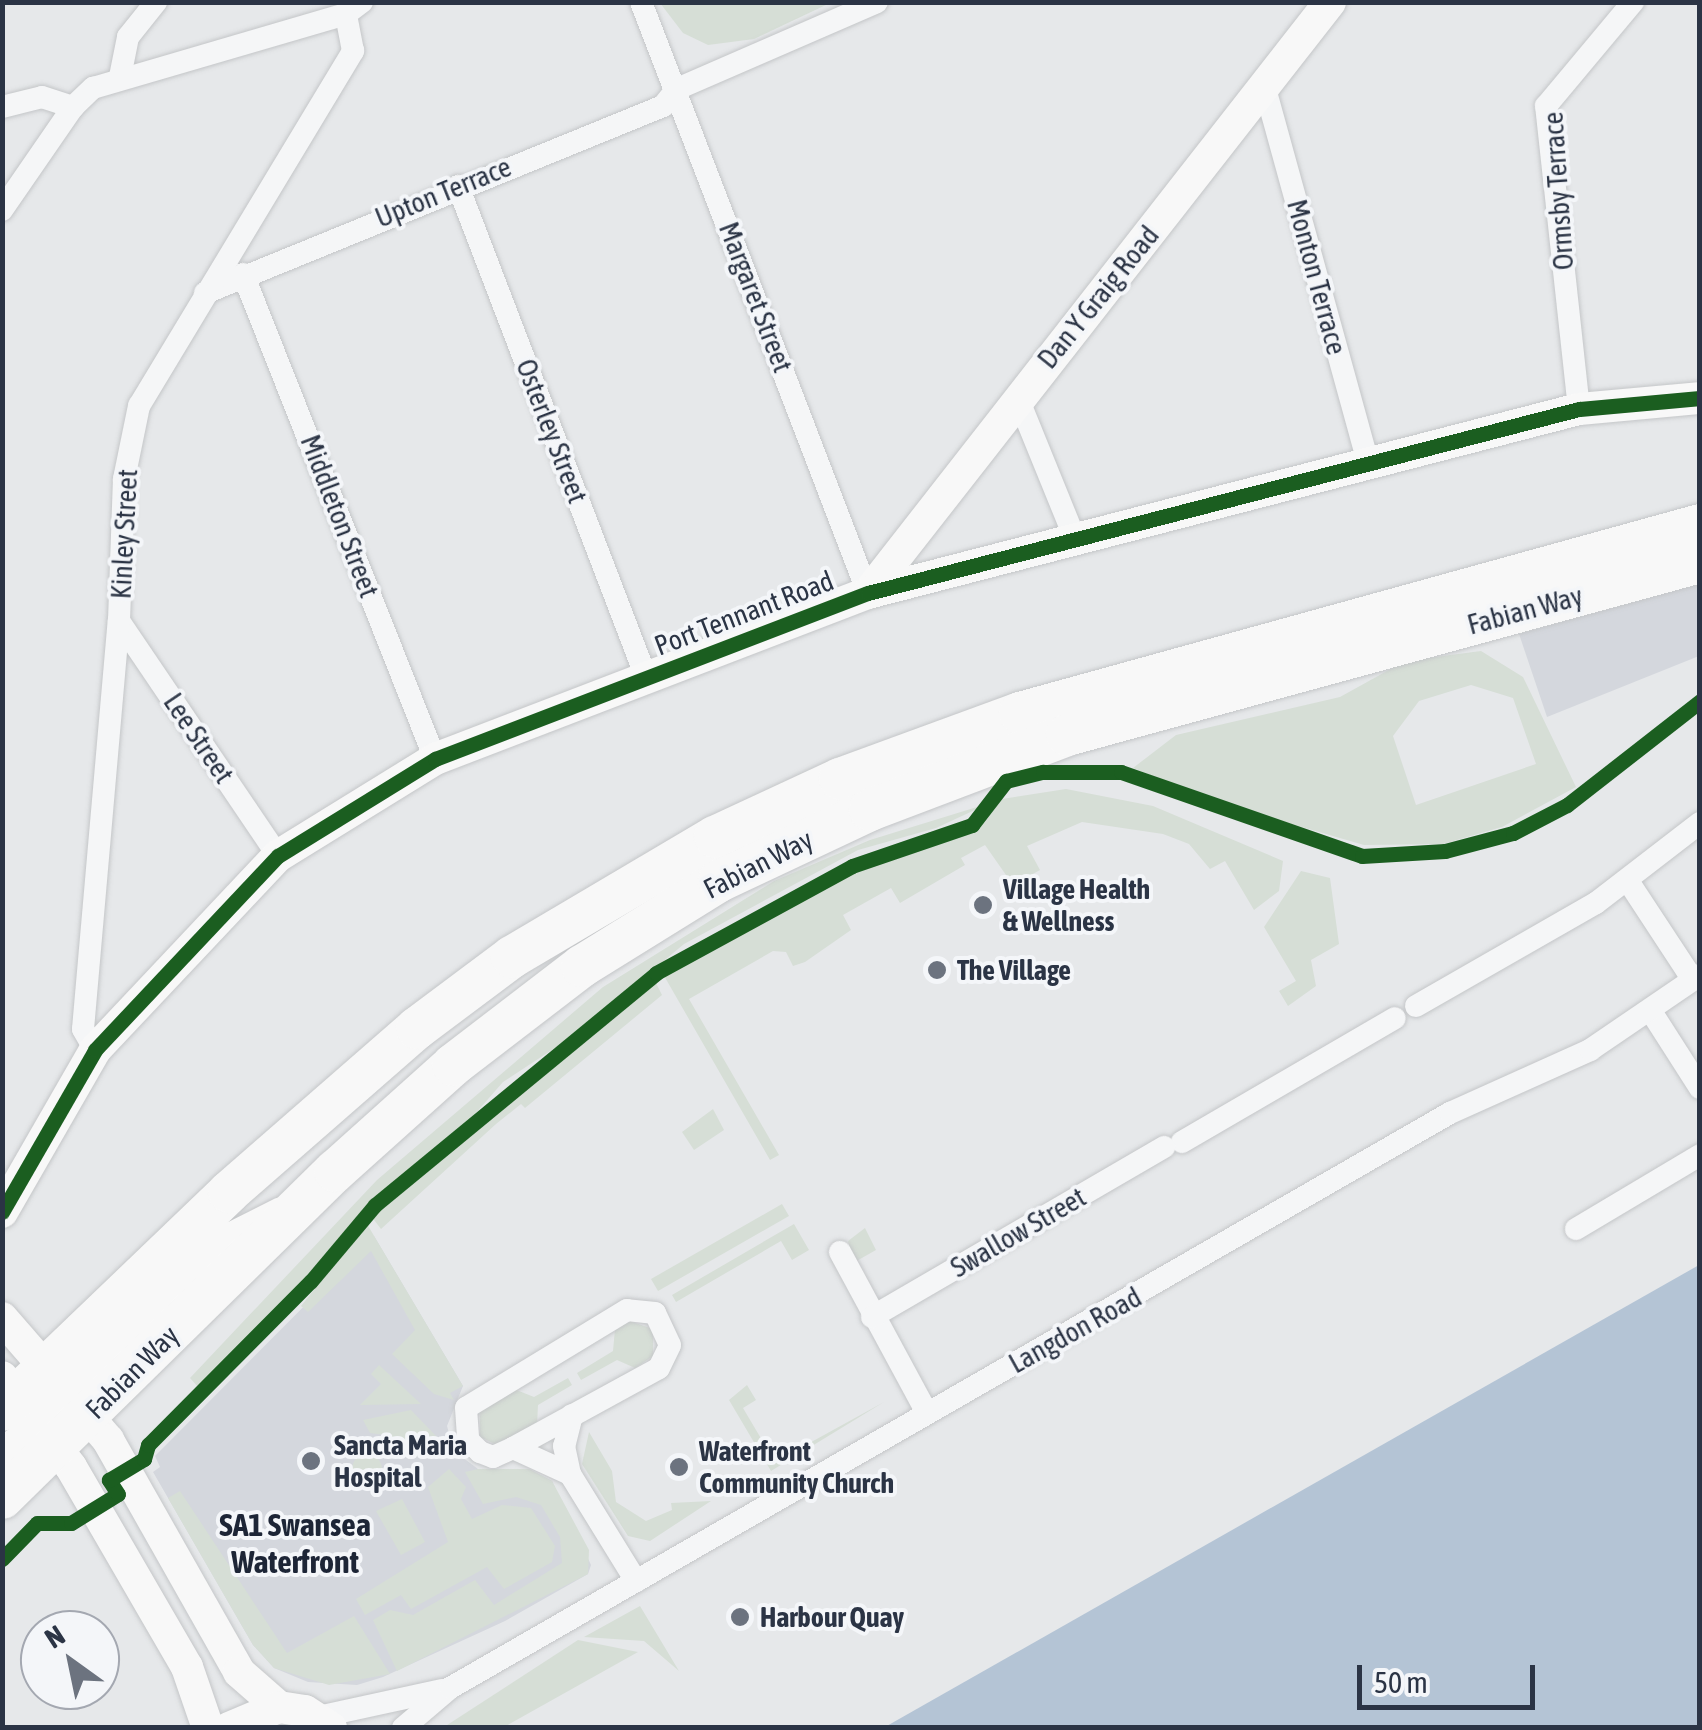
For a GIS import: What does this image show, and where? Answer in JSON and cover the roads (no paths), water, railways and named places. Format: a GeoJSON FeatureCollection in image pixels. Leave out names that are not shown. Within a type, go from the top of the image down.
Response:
{"type":"FeatureCollection","features":[{"type":"Feature","properties":{"kind":"highway","name":"Fabian Way"},"geometry":{"type":"LineString","coordinates":[[2,1498],[41,1403],[229,1192],[416,1028],[512,956],[715,836],[840,779],[1020,713],[1700,525]]}},
{"type":"Feature","properties":{"kind":"highway","name":"Fabian Way"},"geometry":{"type":"LineString","coordinates":[[41,1403],[302,1204],[505,1023],[598,956],[778,850],[1068,736],[1700,562]]}},
{"type":"Feature","properties":{"kind":"street"},"geometry":{"type":"LineString","coordinates":[[120,76],[128,37],[156,2]]}},
{"type":"Feature","properties":{"kind":"street","name":"Margaret Street"},"geometry":{"type":"LineString","coordinates":[[641,2],[868,593]]}},
{"type":"Feature","properties":{"kind":"street","name":"Upton Terrace"},"geometry":{"type":"LineString","coordinates":[[205,292],[458,186],[663,106],[677,89],[877,2]]}},
{"type":"Feature","properties":{"kind":"street","name":"Dan Y Graig Road"},"geometry":{"type":"LineString","coordinates":[[868,593],[1017,396],[1266,92],[1330,2]]}},
{"type":"Feature","properties":{"kind":"street","name":"Ormsby Terrace"},"geometry":{"type":"LineString","coordinates":[[1579,409],[1546,106],[1632,2]]}},
{"type":"Feature","properties":{"kind":"street"},"geometry":{"type":"LineString","coordinates":[[2,210],[73,107],[120,76],[354,8]]}},
{"type":"Feature","properties":{"kind":"street","name":"Kinley Street"},"geometry":{"type":"LineString","coordinates":[[95,1050],[83,1028],[120,621],[124,479],[139,406],[353,51],[354,8]]}},
{"type":"Feature","properties":{"kind":"street","name":"Monton Terrace"},"geometry":{"type":"LineString","coordinates":[[1266,92],[1368,462]]}},
{"type":"Feature","properties":{"kind":"street"},"geometry":{"type":"LineString","coordinates":[[2,106],[42,97],[73,107]]}},
{"type":"Feature","properties":{"kind":"street","name":"Osterley Street"},"geometry":{"type":"LineString","coordinates":[[458,186],[646,676]]}},
{"type":"Feature","properties":{"kind":"street","name":"Middleton Street"},"geometry":{"type":"LineString","coordinates":[[243,274],[435,760]]}},
{"type":"Feature","properties":{"kind":"street"},"geometry":{"type":"LineString","coordinates":[[1017,396],[1075,540]]}},
{"type":"Feature","properties":{"kind":"street","name":"Port Tennant Road"},"geometry":{"type":"LineString","coordinates":[[2,1212],[95,1050],[278,856],[435,760],[868,593],[1579,409],[1700,398]]}},
{"type":"Feature","properties":{"kind":"street","name":"Lee Street"},"geometry":{"type":"LineString","coordinates":[[120,621],[278,856]]}},
{"type":"Feature","properties":{"kind":"street"},"geometry":{"type":"LineString","coordinates":[[1416,1006],[1628,881],[1700,822]]}},
{"type":"Feature","properties":{"kind":"street"},"geometry":{"type":"LineString","coordinates":[[1628,881],[1696,978]]}},
{"type":"Feature","properties":{"kind":"street","name":"Langdon Road"},"geometry":{"type":"LineString","coordinates":[[403,1728],[450,1688],[1450,1113],[1590,1050],[1652,1013],[1696,978]]}},
{"type":"Feature","properties":{"kind":"street"},"geometry":{"type":"LineString","coordinates":[[1652,1013],[1700,1088]]}},
{"type":"Feature","properties":{"kind":"street","name":"Swallow Street"},"geometry":{"type":"LineString","coordinates":[[872,1316],[1396,1018]]}},
{"type":"Feature","properties":{"kind":"street"},"geometry":{"type":"LineString","coordinates":[[1576,1229],[1700,1156]]}},
{"type":"Feature","properties":{"kind":"street"},"geometry":{"type":"LineString","coordinates":[[840,1252],[927,1413]]}},
{"type":"Feature","properties":{"kind":"street"},"geometry":{"type":"LineString","coordinates":[[627,1310],[655,1313],[666,1326],[668,1358],[513,1448],[493,1457],[468,1440],[464,1421],[474,1398],[627,1310]]}},
{"type":"Feature","properties":{"kind":"street"},"geometry":{"type":"LineString","coordinates":[[2,1318],[41,1403],[187,1667],[208,1728]]}},
{"type":"Feature","properties":{"kind":"street"},"geometry":{"type":"LineString","coordinates":[[2,1454],[41,1403]]}},
{"type":"Feature","properties":{"kind":"street"},"geometry":{"type":"LineString","coordinates":[[41,1403],[239,1672],[279,1707],[324,1722]]}},
{"type":"Feature","properties":{"kind":"street"},"geometry":{"type":"LineString","coordinates":[[572,1415],[564,1446],[570,1474],[636,1581]]}},
{"type":"Feature","properties":{"kind":"street"},"geometry":{"type":"LineString","coordinates":[[513,1448],[570,1474]]}},
{"type":"Feature","properties":{"kind":"street","name":"Langdon Road"},"geometry":{"type":"LineString","coordinates":[[324,1722],[450,1688]]}},
{"type":"Feature","properties":{"kind":"street"},"geometry":{"type":"LineString","coordinates":[[229,1728],[279,1707]]}},
{"type":"Feature","properties":{"kind":"water"},"geometry":{"type":"Polygon","coordinates":[[[1699,1265],[1699,1727],[885,1727],[1699,1265]]]}},
{"type":"Feature","properties":{"kind":"place","name":"Village Health & Wellness"},"geometry":{"type":"Point","coordinates":[983,905]}},
{"type":"Feature","properties":{"kind":"place","name":"The Village"},"geometry":{"type":"Point","coordinates":[937,970]}},
{"type":"Feature","properties":{"kind":"place","name":"Sancta Maria Hospital"},"geometry":{"type":"Point","coordinates":[311,1461]}},
{"type":"Feature","properties":{"kind":"place","name":"Waterfront Community Church"},"geometry":{"type":"Point","coordinates":[679,1467]}},
{"type":"Feature","properties":{"kind":"place","name":"Harbour Quay"},"geometry":{"type":"Point","coordinates":[740,1617]}},
{"type":"Feature","properties":{"kind":"district","name":"SA1 Swansea Waterfront"},"geometry":{"type":"Point","coordinates":[295,1544]}}]}
